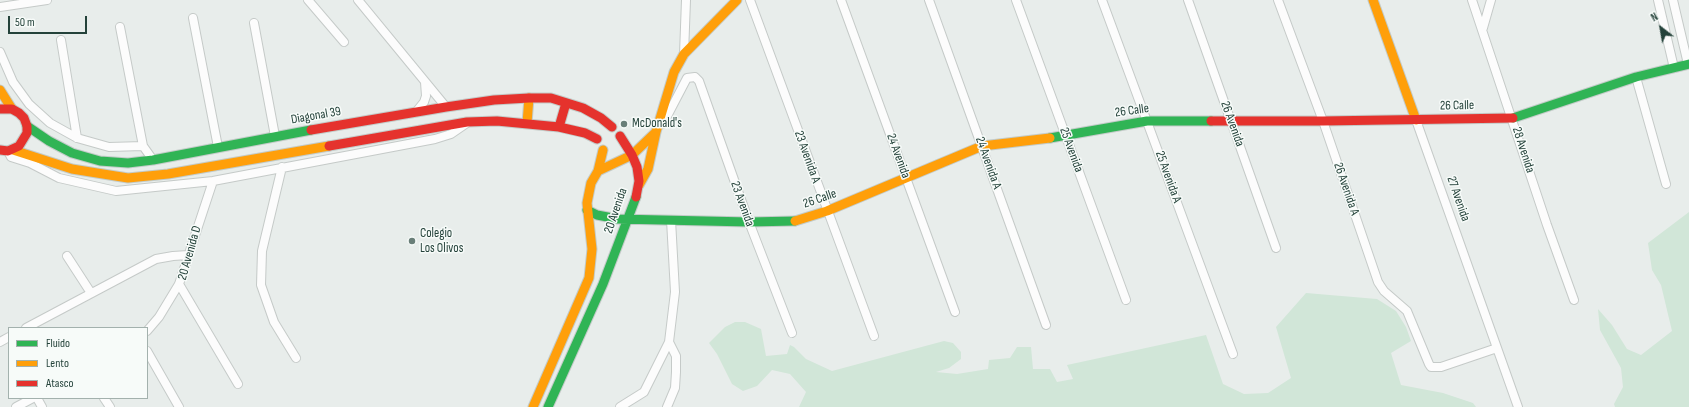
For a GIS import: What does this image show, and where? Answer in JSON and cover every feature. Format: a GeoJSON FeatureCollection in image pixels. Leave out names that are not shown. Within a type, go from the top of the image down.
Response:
{"type":"FeatureCollection","features":[{"type":"Feature","properties":{"kind":"main road"},"geometry":{"type":"LineString","coordinates":[[638,187],[648,169],[656,132],[674,72],[684,54],[738,0]]}},
{"type":"Feature","properties":{"kind":"main road","name":"27 Avenida"},"geometry":{"type":"LineString","coordinates":[[1372,0],[1416,120]]}},
{"type":"Feature","properties":{"kind":"main road","name":"26 Calle"},"geometry":{"type":"LineString","coordinates":[[587,210],[607,217],[628,219],[749,222],[794,221],[827,210],[906,179],[982,146],[1066,136],[1147,121],[1323,121],[1512,118],[1636,77],[1688,64]]}},
{"type":"Feature","properties":{"kind":"main road"},"geometry":{"type":"LineString","coordinates":[[0,90],[12,109]]}},
{"type":"Feature","properties":{"kind":"main road"},"geometry":{"type":"LineString","coordinates":[[527,123],[529,98]]}},
{"type":"Feature","properties":{"kind":"main road","name":"Diagonal 39"},"geometry":{"type":"LineString","coordinates":[[12,109],[24,118],[27,126],[72,153],[100,161],[128,163],[153,160],[275,136],[494,100],[551,98],[592,113],[612,127]]}},
{"type":"Feature","properties":{"kind":"main road"},"geometry":{"type":"LineString","coordinates":[[559,127],[566,103]]}},
{"type":"Feature","properties":{"kind":"main road"},"geometry":{"type":"LineString","coordinates":[[0,109],[12,109]]}},
{"type":"Feature","properties":{"kind":"main road"},"geometry":{"type":"LineString","coordinates":[[7,150],[72,169],[128,178],[168,174],[467,122],[498,121],[559,127],[585,133],[597,139]]}},
{"type":"Feature","properties":{"kind":"main road"},"geometry":{"type":"LineString","coordinates":[[7,150],[19,146],[27,133],[27,126]]}},
{"type":"Feature","properties":{"kind":"main road"},"geometry":{"type":"LineString","coordinates":[[598,171],[632,155],[656,132]]}},
{"type":"Feature","properties":{"kind":"main road","name":"20 Avenida"},"geometry":{"type":"LineString","coordinates":[[548,407],[603,284],[628,219],[638,187],[638,174],[632,155],[620,136]]}},
{"type":"Feature","properties":{"kind":"main road","name":"20 Avenida"},"geometry":{"type":"LineString","coordinates":[[533,407],[589,278],[592,249],[587,210],[588,189],[598,171],[603,150]]}},
{"type":"Feature","properties":{"kind":"street"},"geometry":{"type":"LineString","coordinates":[[0,7],[46,0]]}},
{"type":"Feature","properties":{"kind":"street"},"geometry":{"type":"LineString","coordinates":[[308,0],[344,42]]}},
{"type":"Feature","properties":{"kind":"street"},"geometry":{"type":"LineString","coordinates":[[358,0],[446,107]]}},
{"type":"Feature","properties":{"kind":"street"},"geometry":{"type":"LineString","coordinates":[[684,54],[686,0]]}},
{"type":"Feature","properties":{"kind":"street","name":"23 Avenida A"},"geometry":{"type":"LineString","coordinates":[[750,0],[874,336]]}},
{"type":"Feature","properties":{"kind":"street","name":"24 Avenida"},"geometry":{"type":"LineString","coordinates":[[841,0],[955,312]]}},
{"type":"Feature","properties":{"kind":"street","name":"24 Avenida A"},"geometry":{"type":"LineString","coordinates":[[930,0],[1046,325]]}},
{"type":"Feature","properties":{"kind":"street","name":"25 Avenida"},"geometry":{"type":"LineString","coordinates":[[1016,0],[1126,300]]}},
{"type":"Feature","properties":{"kind":"street","name":"25 Avenida A"},"geometry":{"type":"LineString","coordinates":[[1102,0],[1233,354]]}},
{"type":"Feature","properties":{"kind":"street","name":"26 Avenida"},"geometry":{"type":"LineString","coordinates":[[1188,0],[1276,248]]}},
{"type":"Feature","properties":{"kind":"street","name":"26 Avenida A"},"geometry":{"type":"LineString","coordinates":[[1278,0],[1323,121],[1378,282],[1384,292],[1407,311],[1429,364],[1432,367],[1441,367],[1497,348]]}},
{"type":"Feature","properties":{"kind":"street","name":"28 Avenida"},"geometry":{"type":"LineString","coordinates":[[1472,0],[1547,225],[1574,300]]}},
{"type":"Feature","properties":{"kind":"street"},"geometry":{"type":"LineString","coordinates":[[1482,28],[1491,0]]}},
{"type":"Feature","properties":{"kind":"street"},"geometry":{"type":"LineString","coordinates":[[1658,0],[1674,68]]}},
{"type":"Feature","properties":{"kind":"street"},"geometry":{"type":"LineString","coordinates":[[1674,0],[1688,64]]}},
{"type":"Feature","properties":{"kind":"street"},"geometry":{"type":"LineString","coordinates":[[192,18],[218,147]]}},
{"type":"Feature","properties":{"kind":"street"},"geometry":{"type":"LineString","coordinates":[[254,23],[275,136]]}},
{"type":"Feature","properties":{"kind":"street"},"geometry":{"type":"LineString","coordinates":[[120,27],[143,146],[153,160]]}},
{"type":"Feature","properties":{"kind":"street"},"geometry":{"type":"LineString","coordinates":[[60,40],[77,138]]}},
{"type":"Feature","properties":{"kind":"street"},"geometry":{"type":"LineString","coordinates":[[0,52],[13,82],[29,104],[50,123],[77,138],[109,147],[143,146]]}},
{"type":"Feature","properties":{"kind":"street","name":"23 Avenida"},"geometry":{"type":"LineString","coordinates":[[656,132],[663,124],[686,78],[693,77],[699,81],[749,222],[792,333]]}},
{"type":"Feature","properties":{"kind":"street"},"geometry":{"type":"LineString","coordinates":[[1636,77],[1666,184]]}},
{"type":"Feature","properties":{"kind":"street"},"geometry":{"type":"LineString","coordinates":[[416,112],[421,107],[426,96],[425,81]]}},
{"type":"Feature","properties":{"kind":"street","name":"27 Avenida"},"geometry":{"type":"LineString","coordinates":[[1416,120],[1518,407]]}},
{"type":"Feature","properties":{"kind":"street"},"geometry":{"type":"LineString","coordinates":[[7,150],[11,157],[30,163],[59,178],[116,191],[213,181],[443,137],[451,134],[467,122]]}},
{"type":"Feature","properties":{"kind":"street"},"geometry":{"type":"LineString","coordinates":[[282,167],[262,251],[261,285],[274,322],[296,358]]}},
{"type":"Feature","properties":{"kind":"street","name":"20 Avenida D"},"geometry":{"type":"LineString","coordinates":[[213,181],[179,284],[238,384]]}},
{"type":"Feature","properties":{"kind":"street"},"geometry":{"type":"LineString","coordinates":[[620,407],[644,392],[669,342],[675,292],[671,220]]}},
{"type":"Feature","properties":{"kind":"street"},"geometry":{"type":"LineString","coordinates":[[28,327],[156,259],[188,255]]}},
{"type":"Feature","properties":{"kind":"street"},"geometry":{"type":"LineString","coordinates":[[67,256],[91,293]]}},
{"type":"Feature","properties":{"kind":"street"},"geometry":{"type":"LineString","coordinates":[[148,330],[159,317],[179,284]]}},
{"type":"Feature","properties":{"kind":"street"},"geometry":{"type":"LineString","coordinates":[[667,407],[675,388],[676,372],[676,356],[669,342]]}},
{"type":"Feature","properties":{"kind":"street"},"geometry":{"type":"LineString","coordinates":[[148,353],[179,407]]}},
{"type":"Feature","properties":{"kind":"street"},"geometry":{"type":"LineString","coordinates":[[16,407],[30,399]]}},
{"type":"Feature","properties":{"kind":"green space"},"geometry":{"type":"Polygon","coordinates":[[[1689,212],[1689,407],[1615,407],[1614,404],[1623,387],[1621,368],[1600,330],[1598,309],[1612,325],[1627,349],[1641,355],[1672,331],[1661,285],[1652,270],[1648,243],[1689,212]]]}},
{"type":"Feature","properties":{"kind":"green space"},"geometry":{"type":"Polygon","coordinates":[[[1306,293],[1377,299],[1396,311],[1406,327],[1411,341],[1391,353],[1401,385],[1443,393],[1473,403],[1476,407],[799,407],[806,392],[790,374],[772,370],[757,386],[743,391],[732,384],[717,354],[709,343],[725,327],[735,322],[745,322],[761,329],[766,356],[787,354],[790,345],[806,359],[832,371],[944,341],[953,343],[961,352],[961,359],[949,368],[936,372],[957,374],[988,369],[989,360],[1010,358],[1017,347],[1031,347],[1033,369],[1050,369],[1057,382],[1073,379],[1067,365],[1206,335],[1223,384],[1244,394],[1268,393],[1291,378],[1276,327],[1306,293]]]}},
{"type":"Feature","properties":{"kind":"traffic: fast"},"geometry":{"type":"LineString","coordinates":[[1513,118],[1636,77],[1689,64]]}},
{"type":"Feature","properties":{"kind":"traffic: fast"},"geometry":{"type":"LineString","coordinates":[[1050,138],[1147,121],[1211,121]]}},
{"type":"Feature","properties":{"kind":"traffic: fast"},"geometry":{"type":"LineString","coordinates":[[27,126],[49,141],[72,153],[100,161],[128,163],[153,160],[311,130]]}},
{"type":"Feature","properties":{"kind":"traffic: fast"},"geometry":{"type":"LineString","coordinates":[[548,407],[603,284],[636,197]]}},
{"type":"Feature","properties":{"kind":"traffic: fast"},"geometry":{"type":"LineString","coordinates":[[587,210],[597,215],[618,219],[749,222],[795,221]]}},
{"type":"Feature","properties":{"kind":"traffic: slow"},"geometry":{"type":"LineString","coordinates":[[639,185],[648,169],[656,132],[674,72],[684,54],[737,0]]}},
{"type":"Feature","properties":{"kind":"traffic: slow"},"geometry":{"type":"LineString","coordinates":[[1373,0],[1416,120]]}},
{"type":"Feature","properties":{"kind":"traffic: slow"},"geometry":{"type":"LineString","coordinates":[[0,90],[12,109]]}},
{"type":"Feature","properties":{"kind":"traffic: slow"},"geometry":{"type":"LineString","coordinates":[[527,123],[529,98]]}},
{"type":"Feature","properties":{"kind":"traffic: slow"},"geometry":{"type":"LineString","coordinates":[[533,407],[589,278],[592,249],[587,203],[591,183],[598,171],[632,155],[656,132]]}},
{"type":"Feature","properties":{"kind":"traffic: slow"},"geometry":{"type":"LineString","coordinates":[[795,221],[827,211],[982,146],[1050,138]]}},
{"type":"Feature","properties":{"kind":"traffic: slow"},"geometry":{"type":"LineString","coordinates":[[13,150],[72,169],[128,178],[168,174],[329,146]]}},
{"type":"Feature","properties":{"kind":"traffic: slow"},"geometry":{"type":"LineString","coordinates":[[598,171],[603,150]]}},
{"type":"Feature","properties":{"kind":"traffic: jam"},"geometry":{"type":"LineString","coordinates":[[311,130],[446,107],[494,100],[529,98],[551,98],[583,108],[601,118],[612,127]]}},
{"type":"Feature","properties":{"kind":"traffic: jam"},"geometry":{"type":"LineString","coordinates":[[559,127],[566,103]]}},
{"type":"Feature","properties":{"kind":"traffic: jam"},"geometry":{"type":"LineString","coordinates":[[0,109],[12,109],[19,113],[24,118],[27,126],[27,133],[19,146],[8,151],[0,150]]}},
{"type":"Feature","properties":{"kind":"traffic: jam"},"geometry":{"type":"LineString","coordinates":[[1211,121],[1513,118]]}},
{"type":"Feature","properties":{"kind":"traffic: jam"},"geometry":{"type":"LineString","coordinates":[[329,146],[467,122],[497,121],[559,127],[585,133],[597,139]]}},
{"type":"Feature","properties":{"kind":"traffic: jam"},"geometry":{"type":"LineString","coordinates":[[620,136],[632,155],[637,167],[639,181],[636,197]]}},
{"type":"Feature","properties":{"kind":"place","name":"McDonald's"},"geometry":{"type":"Point","coordinates":[624,124]}},
{"type":"Feature","properties":{"kind":"place","name":"Colegio Los Olivos"},"geometry":{"type":"Point","coordinates":[412,241]}}]}
